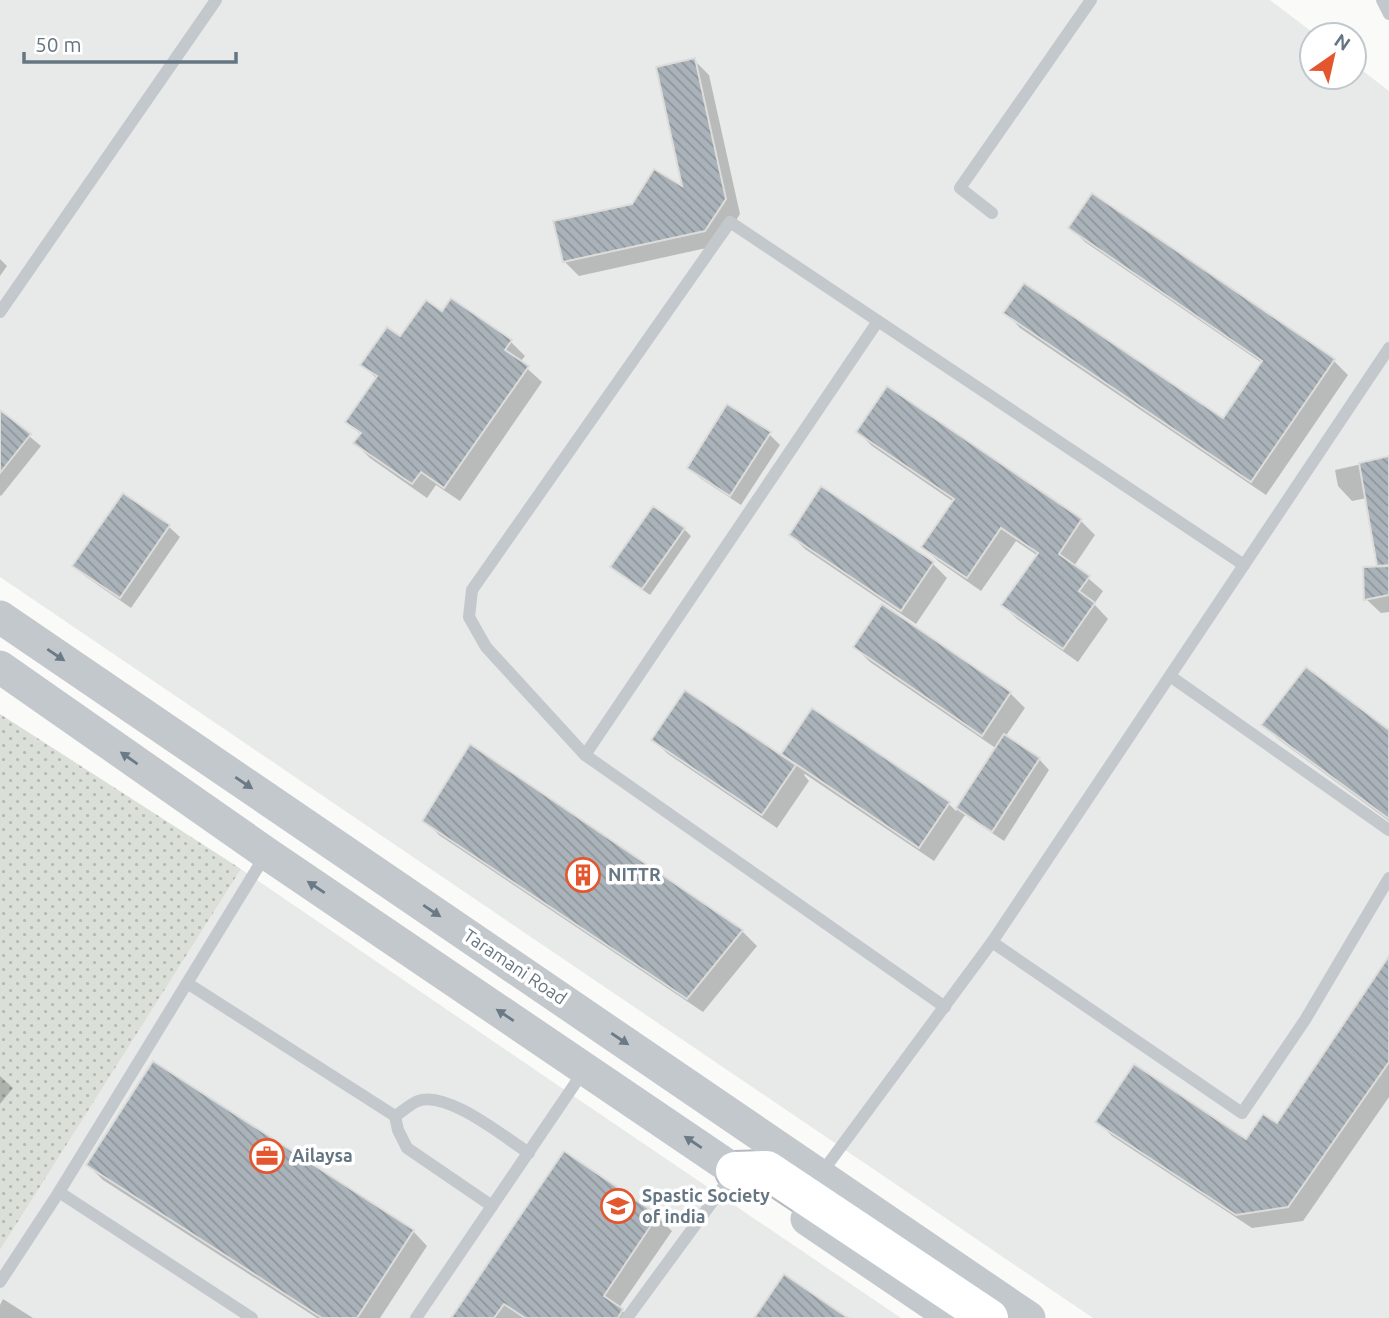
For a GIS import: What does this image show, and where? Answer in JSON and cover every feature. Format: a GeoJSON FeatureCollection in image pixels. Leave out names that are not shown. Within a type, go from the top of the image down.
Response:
{"type":"FeatureCollection","features":[{"type":"Feature","properties":{"kind":"main road"},"geometry":{"type":"LineString","coordinates":[[735,1171],[767,1170],[989,1318]]}},
{"type":"Feature","properties":{"kind":"street","name":"Taramani Road"},"geometry":{"type":"LineString","coordinates":[[0,617],[1029,1318]]}},
{"type":"Feature","properties":{"kind":"street"},"geometry":{"type":"LineString","coordinates":[[0,667],[940,1314]]}},
{"type":"Feature","properties":{"kind":"lane"},"geometry":{"type":"LineString","coordinates":[[0,312],[216,0]]}},
{"type":"Feature","properties":{"kind":"lane"},"geometry":{"type":"LineString","coordinates":[[992,213],[960,188],[1091,0]]}},
{"type":"Feature","properties":{"kind":"lane"},"geometry":{"type":"LineString","coordinates":[[1382,0],[1389,14]]}},
{"type":"Feature","properties":{"kind":"lane"},"geometry":{"type":"LineString","coordinates":[[945,1007],[585,755],[486,647],[469,617],[472,590],[730,222],[1244,565]]}},
{"type":"Feature","properties":{"kind":"lane"},"geometry":{"type":"LineString","coordinates":[[585,755],[878,321]]}},
{"type":"Feature","properties":{"kind":"lane"},"geometry":{"type":"LineString","coordinates":[[820,1175],[992,942],[1389,348]]}},
{"type":"Feature","properties":{"kind":"lane"},"geometry":{"type":"LineString","coordinates":[[1170,676],[1389,830]]}},
{"type":"Feature","properties":{"kind":"lane"},"geometry":{"type":"LineString","coordinates":[[0,1282],[59,1192],[267,853]]}},
{"type":"Feature","properties":{"kind":"lane"},"geometry":{"type":"LineString","coordinates":[[992,942],[1242,1113],[1305,1020],[1389,878]]}},
{"type":"Feature","properties":{"kind":"lane"},"geometry":{"type":"LineString","coordinates":[[187,983],[395,1116],[398,1130],[407,1148],[492,1206]]}},
{"type":"Feature","properties":{"kind":"lane"},"geometry":{"type":"LineString","coordinates":[[416,1318],[585,1069]]}},
{"type":"Feature","properties":{"kind":"lane"},"geometry":{"type":"LineString","coordinates":[[395,1116],[418,1101],[434,1099],[456,1107],[528,1153]]}},
{"type":"Feature","properties":{"kind":"lane"},"geometry":{"type":"LineString","coordinates":[[627,1318],[735,1171]]}},
{"type":"Feature","properties":{"kind":"lane"},"geometry":{"type":"LineString","coordinates":[[59,1192],[252,1318]]}},
{"type":"Feature","properties":{"kind":"shaded area"},"geometry":{"type":"Polygon","coordinates":[[[0,0],[1270,0],[1298,21],[1298,91],[1368,91],[1368,75],[1389,91],[1389,1318],[1093,1318],[0,577],[0,0]]]}},
{"type":"Feature","properties":{"kind":"shaded area"},"geometry":{"type":"Polygon","coordinates":[[[0,714],[241,869],[0,1250],[0,714]]]}},
{"type":"Feature","properties":{"kind":"shaded area"},"geometry":{"type":"Polygon","coordinates":[[[241,869],[901,1318],[0,1318],[0,1250],[241,869]]]}},
{"type":"Feature","properties":{"kind":"building"},"geometry":{"type":"Polygon","coordinates":[[[695,58],[726,199],[705,231],[563,262],[553,221],[632,204],[654,169],[682,186],[656,67],[695,58]]]}},
{"type":"Feature","properties":{"kind":"building"},"geometry":{"type":"Polygon","coordinates":[[[1092,193],[1335,359],[1251,482],[1003,313],[1024,283],[1223,418],[1262,361],[1068,228],[1092,193]]]}},
{"type":"Feature","properties":{"kind":"building"},"geometry":{"type":"Polygon","coordinates":[[[451,298],[512,340],[505,350],[529,366],[444,488],[421,472],[412,484],[353,443],[361,433],[345,422],[377,376],[360,365],[387,327],[400,336],[426,300],[442,311],[451,298]]]}},
{"type":"Feature","properties":{"kind":"building"},"geometry":{"type":"Polygon","coordinates":[[[887,386],[1082,519],[1059,554],[1090,576],[1079,591],[1095,603],[1063,649],[1001,605],[1038,553],[1001,528],[967,578],[921,547],[954,499],[856,432],[887,386]]]}},
{"type":"Feature","properties":{"kind":"building"},"geometry":{"type":"Polygon","coordinates":[[[727,404],[771,432],[730,496],[687,468],[727,404]]]}},
{"type":"Feature","properties":{"kind":"building"},"geometry":{"type":"Polygon","coordinates":[[[0,410],[31,434],[0,473],[0,410]]]}},
{"type":"Feature","properties":{"kind":"building"},"geometry":{"type":"Polygon","coordinates":[[[1389,456],[1389,565],[1377,566],[1359,463],[1389,456]]]}},
{"type":"Feature","properties":{"kind":"building"},"geometry":{"type":"Polygon","coordinates":[[[821,486],[934,562],[901,611],[789,535],[821,486]]]}},
{"type":"Feature","properties":{"kind":"building"},"geometry":{"type":"Polygon","coordinates":[[[123,493],[170,525],[120,598],[72,566],[123,493]]]}},
{"type":"Feature","properties":{"kind":"building"},"geometry":{"type":"Polygon","coordinates":[[[653,506],[685,528],[642,589],[610,567],[653,506]]]}},
{"type":"Feature","properties":{"kind":"building"},"geometry":{"type":"Polygon","coordinates":[[[1389,566],[1389,595],[1364,600],[1363,567],[1389,566]]]}},
{"type":"Feature","properties":{"kind":"building"},"geometry":{"type":"Polygon","coordinates":[[[882,604],[1011,692],[982,736],[853,647],[882,604]]]}},
{"type":"Feature","properties":{"kind":"building"},"geometry":{"type":"Polygon","coordinates":[[[1306,667],[1389,730],[1389,819],[1261,725],[1306,667]]]}},
{"type":"Feature","properties":{"kind":"building"},"geometry":{"type":"Polygon","coordinates":[[[685,690],[796,765],[762,815],[651,740],[685,690]]]}},
{"type":"Feature","properties":{"kind":"building"},"geometry":{"type":"Polygon","coordinates":[[[812,708],[950,802],[919,848],[781,754],[812,708]]]}},
{"type":"Feature","properties":{"kind":"building"},"geometry":{"type":"Polygon","coordinates":[[[1004,734],[1040,758],[992,832],[956,808],[1004,734]]]}},
{"type":"Feature","properties":{"kind":"building","name":"NITTR"},"geometry":{"type":"Polygon","coordinates":[[[470,744],[743,930],[687,999],[422,821],[470,744]]]}},
{"type":"Feature","properties":{"kind":"building"},"geometry":{"type":"Polygon","coordinates":[[[1389,956],[1389,1062],[1288,1207],[1236,1215],[1095,1122],[1134,1064],[1246,1139],[1263,1114],[1277,1123],[1389,956]]]}},
{"type":"Feature","properties":{"kind":"building"},"geometry":{"type":"Polygon","coordinates":[[[153,1061],[414,1230],[357,1318],[322,1318],[86,1165],[153,1061]]]}},
{"type":"Feature","properties":{"kind":"building"},"geometry":{"type":"Polygon","coordinates":[[[564,1151],[658,1215],[604,1296],[623,1309],[618,1318],[525,1318],[504,1304],[494,1318],[451,1318],[564,1151]]]}},
{"type":"Feature","properties":{"kind":"building"},"geometry":{"type":"Polygon","coordinates":[[[784,1274],[848,1318],[754,1318],[784,1274]]]}},
{"type":"Feature","properties":{"kind":"place","name":"NITTR"},"geometry":{"type":"Point","coordinates":[583,875]}},
{"type":"Feature","properties":{"kind":"place","name":"Ailaysa"},"geometry":{"type":"Point","coordinates":[267,1156]}},
{"type":"Feature","properties":{"kind":"place","name":"Spastic Society of india"},"geometry":{"type":"Point","coordinates":[618,1206]}}]}
